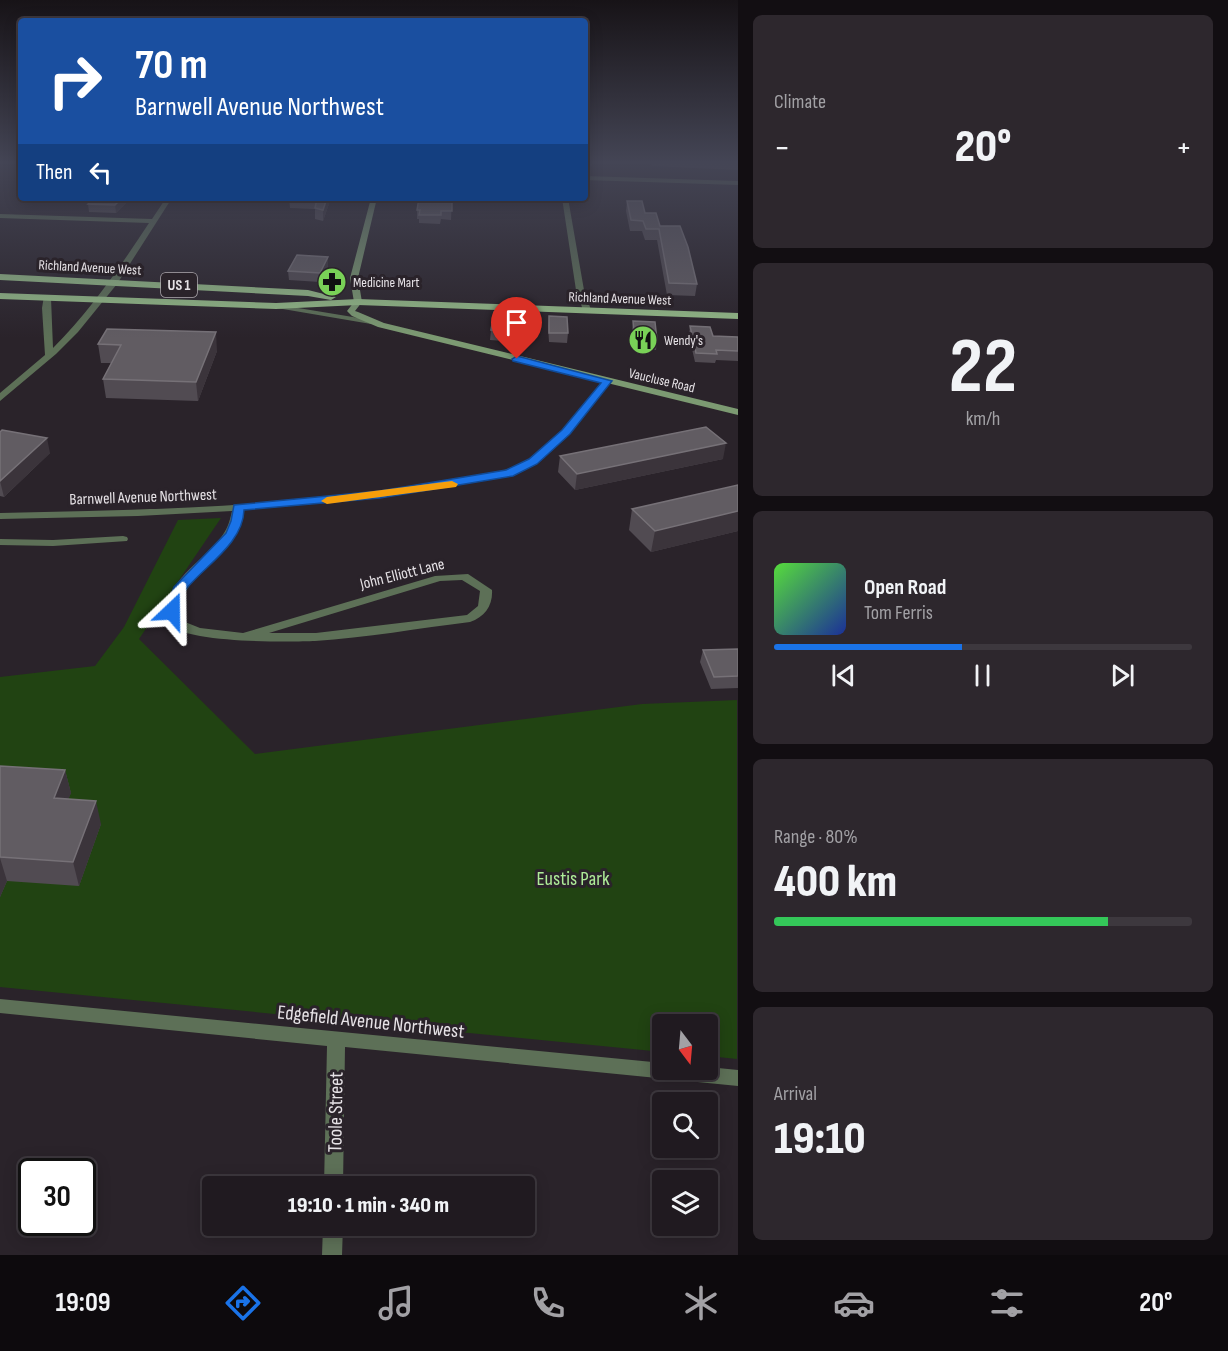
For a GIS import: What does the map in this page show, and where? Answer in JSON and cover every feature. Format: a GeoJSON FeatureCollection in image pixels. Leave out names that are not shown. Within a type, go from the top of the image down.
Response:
{"type":"FeatureCollection","features":[{"type":"Feature","properties":{"kind":"main road","name":"Richland Avenue West"},"geometry":{"type":"LineString","coordinates":[[0,277],[272,290],[308,293],[358,302]]}},
{"type":"Feature","properties":{"kind":"main road"},"geometry":{"type":"LineString","coordinates":[[272,290],[279,293],[281,298],[272,305]]}},
{"type":"Feature","properties":{"kind":"main road","name":"Richland Avenue West"},"geometry":{"type":"LineString","coordinates":[[0,296],[272,305],[358,302],[738,316]]}},
{"type":"Feature","properties":{"kind":"street"},"geometry":{"type":"LineString","coordinates":[[141,221],[154,221]]}},
{"type":"Feature","properties":{"kind":"street"},"geometry":{"type":"LineString","coordinates":[[0,398],[75,330],[97,300],[114,282],[154,221]]}},
{"type":"Feature","properties":{"kind":"street"},"geometry":{"type":"LineString","coordinates":[[368,221],[354,278],[358,302],[351,311],[371,322]]}},
{"type":"Feature","properties":{"kind":"street"},"geometry":{"type":"LineString","coordinates":[[569,221],[580,290],[587,310]]}},
{"type":"Feature","properties":{"kind":"street"},"geometry":{"type":"LineString","coordinates":[[47,298],[50,355]]}},
{"type":"Feature","properties":{"kind":"street"},"geometry":{"type":"LineString","coordinates":[[272,305],[371,322]]}},
{"type":"Feature","properties":{"kind":"street","name":"Vaucluse Road"},"geometry":{"type":"LineString","coordinates":[[371,322],[738,412]]}},
{"type":"Feature","properties":{"kind":"street","name":"Barnwell Avenue Northwest"},"geometry":{"type":"LineString","coordinates":[[0,516],[138,513],[238,507],[380,495],[509,473],[533,462],[566,432],[607,381]]}},
{"type":"Feature","properties":{"kind":"street","name":"John Elliott Lane"},"geometry":{"type":"LineString","coordinates":[[238,507],[237,521],[231,535],[179,590],[172,611],[174,621],[184,628],[197,633],[243,637],[316,637],[470,618],[482,610],[488,601],[486,590],[464,576],[439,578],[243,637]]}},
{"type":"Feature","properties":{"kind":"street"},"geometry":{"type":"LineString","coordinates":[[0,542],[53,543],[123,539]]}},
{"type":"Feature","properties":{"kind":"street","name":"Edgefield Avenue Northwest"},"geometry":{"type":"LineString","coordinates":[[0,1006],[738,1078]]}},
{"type":"Feature","properties":{"kind":"street","name":"Toole Street"},"geometry":{"type":"LineString","coordinates":[[333,1176],[336,1038]]}},
{"type":"Feature","properties":{"kind":"street"},"geometry":{"type":"LineString","coordinates":[[332,1255],[333,1236]]}},
{"type":"Feature","properties":{"kind":"green space","name":"Eustis Park"},"geometry":{"type":"Polygon","coordinates":[[[221,518],[139,639],[255,754],[642,704],[737,700],[737,1059],[718,1057],[718,1014],[652,1014],[652,1051],[0,987],[0,677],[95,666],[124,627],[178,520],[221,518]]]}},
{"type":"Feature","properties":{"kind":"building"},"geometry":{"type":"Polygon","coordinates":[[[638,221],[658,221],[660,226],[680,226],[697,284],[669,283],[659,229],[646,229],[643,221],[638,221]]]}},
{"type":"Feature","properties":{"kind":"building"},"geometry":{"type":"Polygon","coordinates":[[[297,255],[328,257],[320,273],[288,271],[297,255]]]}},
{"type":"Feature","properties":{"kind":"building"},"geometry":{"type":"Polygon","coordinates":[[[494,312],[521,314],[518,332],[491,330],[494,312]]]}},
{"type":"Feature","properties":{"kind":"building"},"geometry":{"type":"Polygon","coordinates":[[[549,316],[567,317],[568,333],[549,333],[549,316]]]}},
{"type":"Feature","properties":{"kind":"building"},"geometry":{"type":"Polygon","coordinates":[[[633,321],[655,322],[657,340],[635,339],[633,321]]]}},
{"type":"Feature","properties":{"kind":"building"},"geometry":{"type":"Polygon","coordinates":[[[690,326],[710,327],[713,336],[738,337],[738,351],[716,350],[717,354],[696,353],[690,326]]]}},
{"type":"Feature","properties":{"kind":"building"},"geometry":{"type":"Polygon","coordinates":[[[107,329],[216,332],[196,382],[103,379],[121,345],[98,344],[107,329]]]}},
{"type":"Feature","properties":{"kind":"building"},"geometry":{"type":"Polygon","coordinates":[[[706,427],[726,443],[577,474],[560,456],[706,427]]]}},
{"type":"Feature","properties":{"kind":"building"},"geometry":{"type":"Polygon","coordinates":[[[2,430],[47,438],[0,481],[0,432],[2,430]]]}},
{"type":"Feature","properties":{"kind":"building"},"geometry":{"type":"Polygon","coordinates":[[[738,485],[738,511],[655,531],[632,509],[738,485]]]}},
{"type":"Feature","properties":{"kind":"building"},"geometry":{"type":"Polygon","coordinates":[[[738,649],[738,676],[714,677],[703,650],[738,649]]]}},
{"type":"Feature","properties":{"kind":"building"},"geometry":{"type":"Polygon","coordinates":[[[0,766],[65,770],[54,798],[96,801],[73,862],[0,857],[0,766]]]}},
{"type":"Feature","properties":{"kind":"slow traffic"},"geometry":{"type":"LineString","coordinates":[[327,501],[452,484]]}},
{"type":"Feature","properties":{"kind":"place","name":"Medicine Mart"},"geometry":{"type":"Point","coordinates":[332,282]}},
{"type":"Feature","properties":{"kind":"place","name":"Wendy's"},"geometry":{"type":"Point","coordinates":[643,340]}},
{"type":"Feature","properties":{"kind":"route"},"geometry":{"type":"LineString","coordinates":[[172,611],[173,602],[179,590],[231,535],[237,521],[238,507],[380,495],[509,473],[533,462],[566,432],[607,381],[517,359]]}}]}
